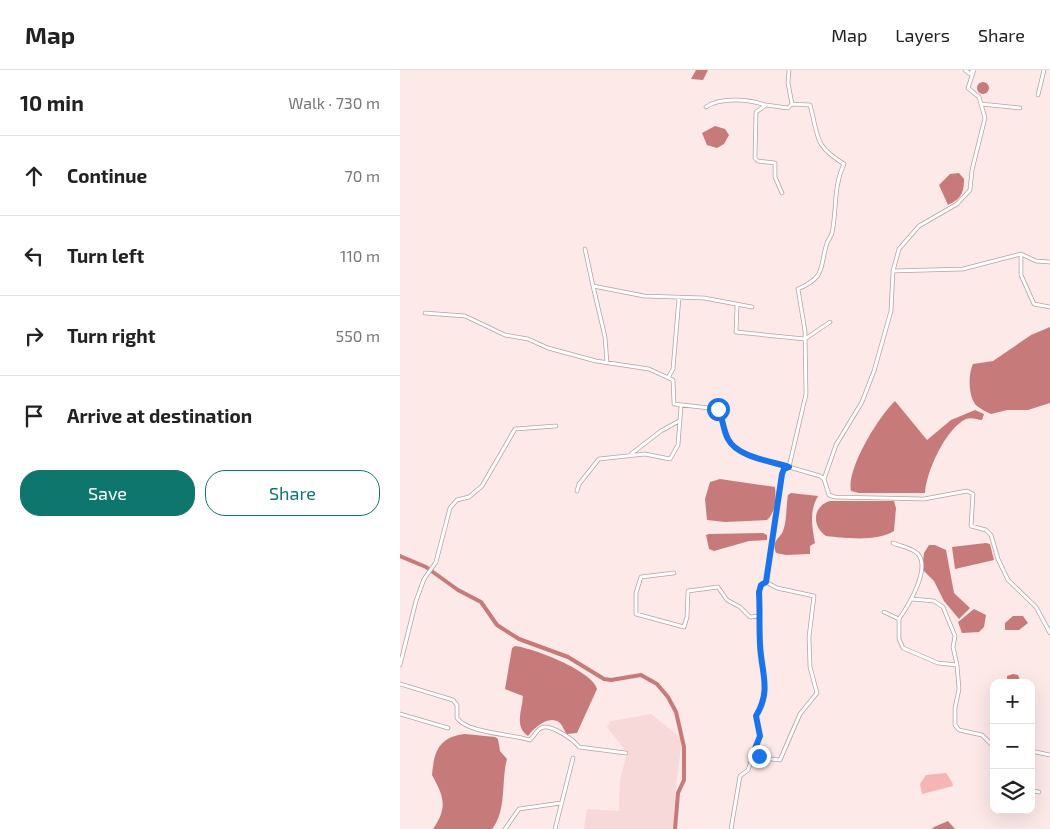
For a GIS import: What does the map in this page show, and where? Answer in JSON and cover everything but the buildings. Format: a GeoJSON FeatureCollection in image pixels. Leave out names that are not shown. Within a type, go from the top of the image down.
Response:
{"type":"FeatureCollection","features":[{"type":"Feature","properties":{"kind":"street"},"geometry":{"type":"LineString","coordinates":[[789,70],[788,84],[792,104]]}},
{"type":"Feature","properties":{"kind":"street"},"geometry":{"type":"LineString","coordinates":[[964,70],[970,74],[974,70]]}},
{"type":"Feature","properties":{"kind":"street"},"geometry":{"type":"LineString","coordinates":[[974,70],[968,88],[979,97],[984,118],[972,170],[970,190],[957,204],[919,226],[899,249],[893,271],[891,311],[874,371],[862,402],[836,445],[824,479],[829,495],[835,497],[924,499],[967,491],[973,494],[971,526],[986,530],[991,535],[998,559],[1008,580],[1036,607],[1050,633]]}},
{"type":"Feature","properties":{"kind":"street"},"geometry":{"type":"LineString","coordinates":[[1038,95],[1044,70]]}},
{"type":"Feature","properties":{"kind":"street"},"geometry":{"type":"LineString","coordinates":[[706,107],[716,102],[742,100],[788,108],[792,104],[810,105],[820,146],[825,153],[844,164],[838,176],[832,234],[827,244],[820,272],[811,283],[798,290],[805,339],[806,394],[789,467]]}},
{"type":"Feature","properties":{"kind":"street"},"geometry":{"type":"LineString","coordinates":[[981,104],[1020,108]]}},
{"type":"Feature","properties":{"kind":"street"},"geometry":{"type":"LineString","coordinates":[[766,105],[756,112],[755,158],[758,161],[775,163],[775,177],[782,193]]}},
{"type":"Feature","properties":{"kind":"street"},"geometry":{"type":"LineString","coordinates":[[585,249],[605,337],[607,363]]}},
{"type":"Feature","properties":{"kind":"street"},"geometry":{"type":"LineString","coordinates":[[893,271],[963,269],[1021,254],[1036,261],[1050,262]]}},
{"type":"Feature","properties":{"kind":"street"},"geometry":{"type":"LineString","coordinates":[[1021,254],[1021,275],[1034,304],[1050,307]]}},
{"type":"Feature","properties":{"kind":"street"},"geometry":{"type":"LineString","coordinates":[[593,286],[644,296],[704,298],[752,307]]}},
{"type":"Feature","properties":{"kind":"street"},"geometry":{"type":"LineString","coordinates":[[669,376],[673,369],[679,298]]}},
{"type":"Feature","properties":{"kind":"street"},"geometry":{"type":"LineString","coordinates":[[737,305],[736,332],[805,339],[830,322]]}},
{"type":"Feature","properties":{"kind":"street"},"geometry":{"type":"LineString","coordinates":[[425,314],[474,318],[505,335],[528,339],[548,348],[607,363],[649,369],[669,376],[673,380],[673,402],[681,406],[718,409],[724,431],[732,446],[744,453],[820,476],[824,479]]}},
{"type":"Feature","properties":{"kind":"street"},"geometry":{"type":"LineString","coordinates":[[576,491],[579,484],[599,459],[652,454],[670,459],[678,445],[681,406]]}},
{"type":"Feature","properties":{"kind":"street"},"geometry":{"type":"LineString","coordinates":[[628,456],[679,420]]}},
{"type":"Feature","properties":{"kind":"street"},"geometry":{"type":"LineString","coordinates":[[400,665],[416,602],[424,578],[436,562],[450,508],[457,500],[469,497],[482,486],[515,429],[556,426]]}},
{"type":"Feature","properties":{"kind":"street"},"geometry":{"type":"LineString","coordinates":[[731,829],[740,776],[748,770],[760,736],[756,716],[762,707],[765,690],[760,646],[759,592],[761,585],[766,582],[782,474],[784,469],[789,467]]}},
{"type":"Feature","properties":{"kind":"street"},"geometry":{"type":"LineString","coordinates":[[893,543],[917,553],[920,558],[921,574],[912,599],[899,619],[899,639],[903,648],[938,663],[957,665]]}},
{"type":"Feature","properties":{"kind":"street"},"geometry":{"type":"LineString","coordinates":[[674,573],[649,578],[642,575],[636,593],[636,614],[684,627],[688,618],[688,591],[718,587],[727,600],[740,607],[750,617],[760,616]]}},
{"type":"Feature","properties":{"kind":"street"},"geometry":{"type":"LineString","coordinates":[[752,756],[780,760],[800,714],[817,693],[810,667],[809,637],[813,594],[777,588],[766,582]]}},
{"type":"Feature","properties":{"kind":"street"},"geometry":{"type":"LineString","coordinates":[[912,599],[934,601],[942,607],[955,636],[953,647],[957,665],[958,689],[955,725],[959,730],[982,735],[990,743]]}},
{"type":"Feature","properties":{"kind":"street"},"geometry":{"type":"LineString","coordinates":[[884,612],[899,619]]}},
{"type":"Feature","properties":{"kind":"street"},"geometry":{"type":"LineString","coordinates":[[400,684],[454,700],[457,705],[457,718],[467,728],[509,734],[530,740],[540,728],[545,727],[572,738],[579,747],[626,753]]}},
{"type":"Feature","properties":{"kind":"street"},"geometry":{"type":"LineString","coordinates":[[400,714],[448,728]]}},
{"type":"Feature","properties":{"kind":"street"},"geometry":{"type":"LineString","coordinates":[[1035,751],[1050,755]]}},
{"type":"Feature","properties":{"kind":"street"},"geometry":{"type":"LineString","coordinates":[[555,829],[572,758]]}},
{"type":"Feature","properties":{"kind":"street"},"geometry":{"type":"LineString","coordinates":[[1035,792],[1039,792]]}},
{"type":"Feature","properties":{"kind":"street"},"geometry":{"type":"LineString","coordinates":[[505,829],[518,809],[561,803]]}},
{"type":"Feature","properties":{"kind":"shaded area"},"geometry":{"type":"Polygon","coordinates":[[[696,70],[708,70],[703,80],[691,79],[696,70]]]}},
{"type":"Feature","properties":{"kind":"shaded area"},"geometry":{"type":"Polygon","coordinates":[[[981,82],[985,82],[989,88],[985,94],[981,94],[977,90],[977,86],[981,82]]]}},
{"type":"Feature","properties":{"kind":"shaded area"},"geometry":{"type":"Polygon","coordinates":[[[715,126],[725,129],[729,135],[724,144],[717,148],[707,145],[702,133],[715,126]]]}},
{"type":"Feature","properties":{"kind":"shaded area"},"geometry":{"type":"Polygon","coordinates":[[[959,173],[964,179],[962,192],[959,198],[948,205],[939,185],[950,174],[959,173]]]}},
{"type":"Feature","properties":{"kind":"shaded area"},"geometry":{"type":"Polygon","coordinates":[[[1050,327],[1050,403],[1028,410],[1007,410],[991,414],[977,406],[970,392],[970,374],[973,364],[993,361],[1031,335],[1050,327]]]}},
{"type":"Feature","properties":{"kind":"shaded area"},"geometry":{"type":"Polygon","coordinates":[[[895,401],[927,440],[951,420],[975,410],[984,414],[982,420],[966,419],[951,431],[933,463],[925,493],[859,493],[851,491],[854,470],[865,443],[888,408],[895,401]]]}},
{"type":"Feature","properties":{"kind":"shaded area"},"geometry":{"type":"Polygon","coordinates":[[[720,479],[775,487],[775,505],[770,517],[767,520],[725,522],[707,520],[705,499],[710,482],[720,479]]]}},
{"type":"Feature","properties":{"kind":"shaded area"},"geometry":{"type":"Polygon","coordinates":[[[791,493],[818,496],[812,513],[815,543],[810,546],[810,554],[786,555],[776,553],[775,542],[782,534],[786,518],[788,495],[791,493]]]}},
{"type":"Feature","properties":{"kind":"shaded area"},"geometry":{"type":"Polygon","coordinates":[[[830,501],[894,501],[896,508],[894,531],[879,537],[870,538],[826,536],[818,527],[816,516],[820,507],[830,501]]]}},
{"type":"Feature","properties":{"kind":"shaded area"},"geometry":{"type":"Polygon","coordinates":[[[763,533],[767,535],[767,540],[749,541],[714,551],[709,549],[706,535],[709,534],[763,533]]]}},
{"type":"Feature","properties":{"kind":"shaded area"},"geometry":{"type":"Polygon","coordinates":[[[990,544],[994,560],[955,569],[952,547],[990,544]]]}},
{"type":"Feature","properties":{"kind":"shaded area"},"geometry":{"type":"Polygon","coordinates":[[[929,545],[935,545],[946,550],[954,593],[970,608],[959,619],[944,601],[934,581],[922,569],[924,553],[929,545]]]}},
{"type":"Feature","properties":{"kind":"shaded area"},"geometry":{"type":"Polygon","coordinates":[[[974,609],[986,615],[984,627],[979,632],[962,633],[958,622],[974,609]]]}},
{"type":"Feature","properties":{"kind":"shaded area"},"geometry":{"type":"Polygon","coordinates":[[[1013,616],[1023,616],[1028,623],[1019,630],[1005,630],[1005,623],[1013,616]]]}},
{"type":"Feature","properties":{"kind":"shaded area"},"geometry":{"type":"Polygon","coordinates":[[[515,646],[561,661],[593,682],[597,689],[577,733],[567,734],[560,723],[551,720],[542,723],[528,736],[521,728],[520,718],[523,696],[505,689],[512,648],[515,646]]]}},
{"type":"Feature","properties":{"kind":"shaded area"},"geometry":{"type":"Polygon","coordinates":[[[1018,675],[1020,679],[1007,679],[1007,676],[1018,675]]]}},
{"type":"Feature","properties":{"kind":"shaded area"},"geometry":{"type":"Polygon","coordinates":[[[651,714],[682,739],[673,829],[584,829],[587,809],[619,811],[620,781],[627,752],[607,727],[611,721],[651,714]]]}},
{"type":"Feature","properties":{"kind":"shaded area"},"geometry":{"type":"Polygon","coordinates":[[[465,734],[495,737],[498,739],[500,751],[507,759],[502,804],[497,822],[492,829],[433,829],[441,814],[443,802],[432,775],[436,752],[449,738],[465,734]]]}},
{"type":"Feature","properties":{"kind":"shaded area"},"geometry":{"type":"Polygon","coordinates":[[[946,773],[953,786],[922,794],[920,784],[926,775],[946,773]]]}},
{"type":"Feature","properties":{"kind":"shaded area"},"geometry":{"type":"Polygon","coordinates":[[[948,821],[955,829],[932,829],[934,827],[948,821]]]}},
{"type":"Feature","properties":{"kind":"waterway"},"geometry":{"type":"LineString","coordinates":[[400,556],[426,567],[458,590],[481,602],[497,625],[519,639],[568,657],[604,679],[611,680],[641,675],[657,684],[668,697],[676,712],[684,747],[684,780],[678,793],[675,829]]}},
{"type":"Feature","properties":{"kind":"route"},"geometry":{"type":"LineString","coordinates":[[718,409],[724,431],[732,446],[744,453],[789,467],[784,469],[782,474],[770,563],[766,582],[761,585],[759,592],[760,646],[765,690],[762,707],[756,716],[760,736],[752,756],[759,756]]}}]}
